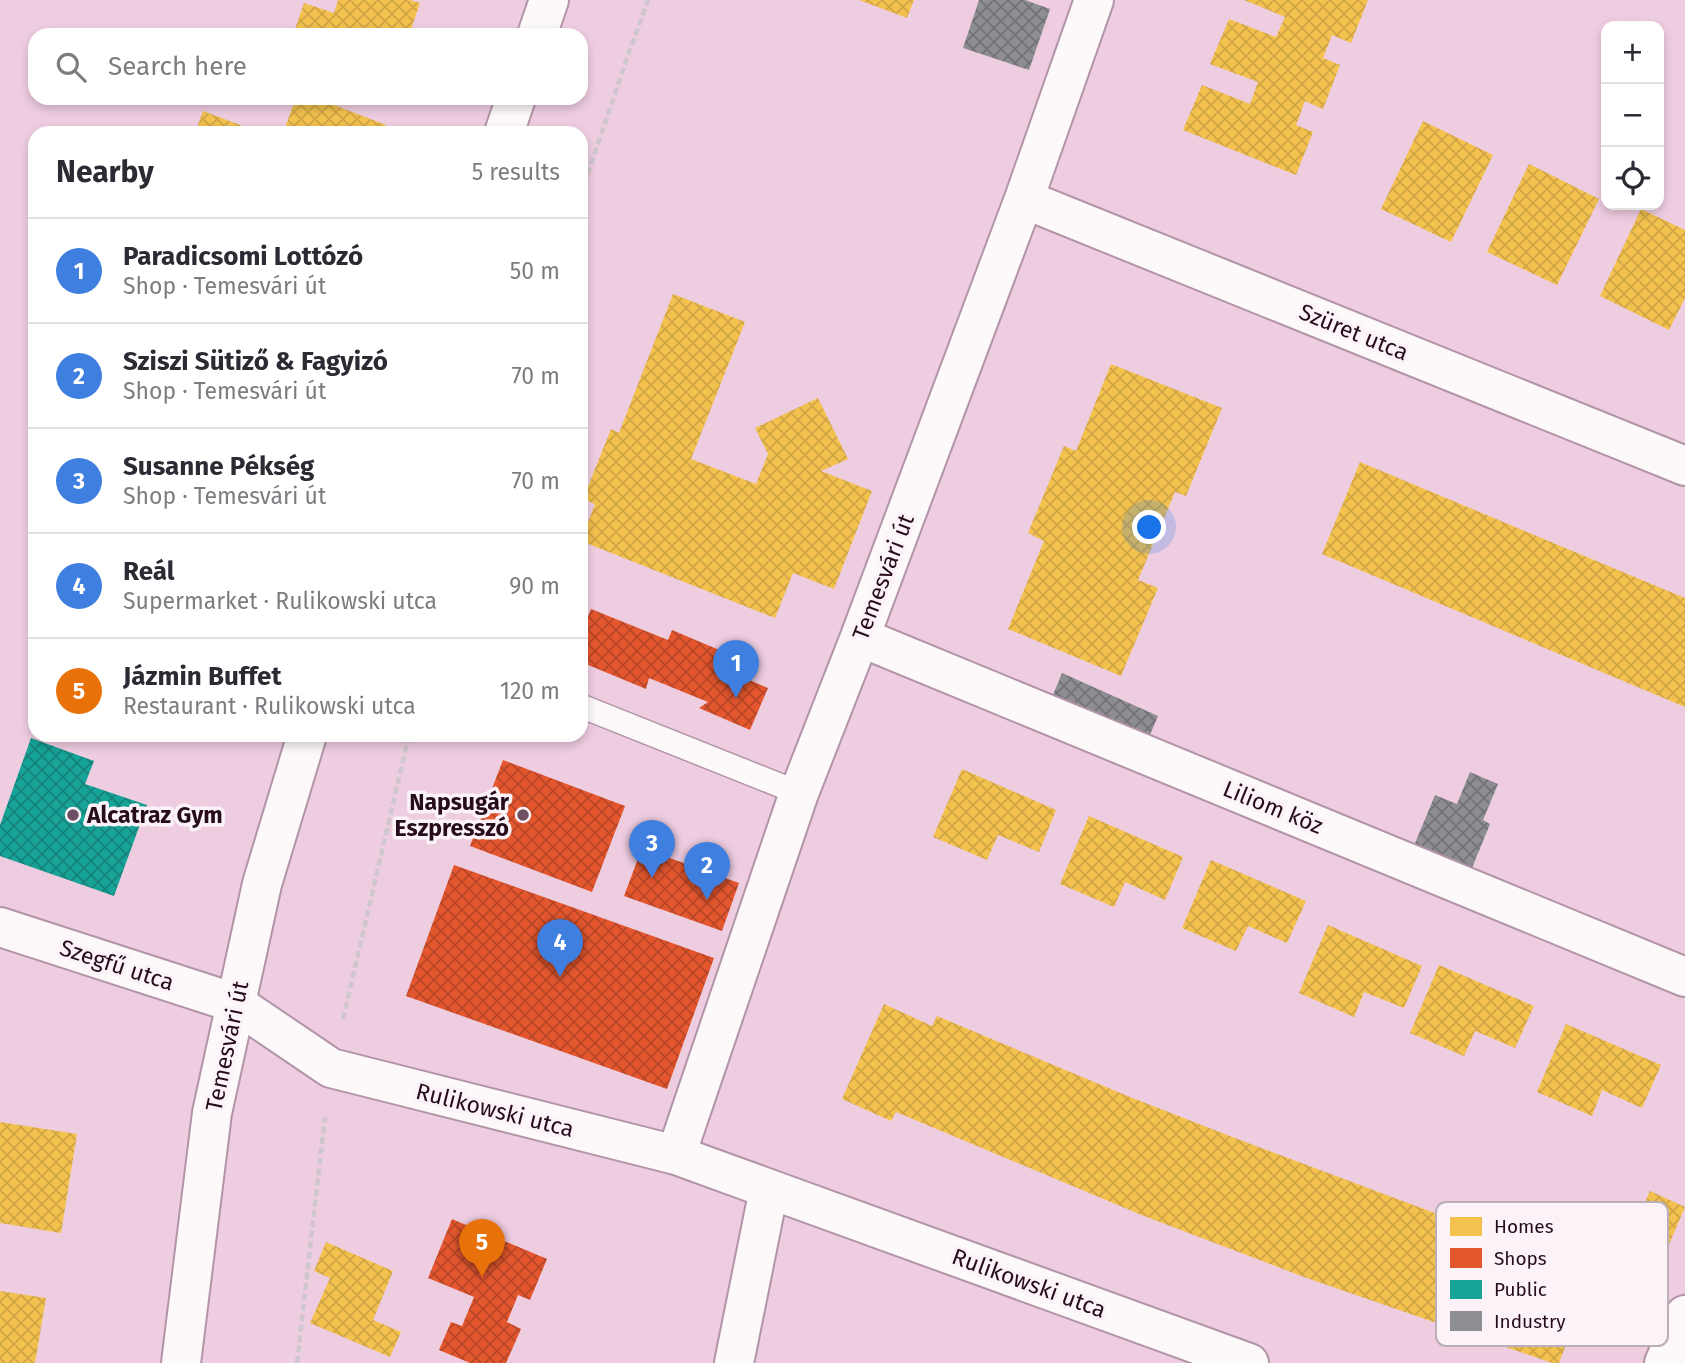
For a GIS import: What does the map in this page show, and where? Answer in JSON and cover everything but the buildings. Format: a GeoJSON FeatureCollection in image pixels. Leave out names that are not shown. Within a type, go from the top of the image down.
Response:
{"type":"FeatureCollection","features":[{"type":"Feature","properties":{"kind":"street"},"geometry":{"type":"LineString","coordinates":[[539,28],[549,0]]}},
{"type":"Feature","properties":{"kind":"street","name":"Temesvári út"},"geometry":{"type":"LineString","coordinates":[[676,1155],[800,793],[1024,199],[1094,0]]}},
{"type":"Feature","properties":{"kind":"street"},"geometry":{"type":"LineString","coordinates":[[506,126],[514,105]]}},
{"type":"Feature","properties":{"kind":"street","name":"Szüret utca"},"geometry":{"type":"LineString","coordinates":[[1024,199],[1685,466]]}},
{"type":"Feature","properties":{"kind":"street","name":"Liliom köz"},"geometry":{"type":"LineString","coordinates":[[860,637],[1685,977]]}},
{"type":"Feature","properties":{"kind":"street","name":"Temesvári út"},"geometry":{"type":"LineString","coordinates":[[181,1363],[212,1113],[262,884],[305,742]]}},
{"type":"Feature","properties":{"kind":"street","name":"Szegfű utca"},"geometry":{"type":"LineString","coordinates":[[0,927],[235,1003]]}},
{"type":"Feature","properties":{"kind":"street","name":"Rulikowski utca"},"geometry":{"type":"LineString","coordinates":[[235,1003],[331,1069],[676,1155],[1250,1363]]}},
{"type":"Feature","properties":{"kind":"street"},"geometry":{"type":"LineString","coordinates":[[734,1363],[769,1189]]}},
{"type":"Feature","properties":{"kind":"street"},"geometry":{"type":"LineString","coordinates":[[1664,1363],[1685,1315]]}},
{"type":"Feature","properties":{"kind":"lane"},"geometry":{"type":"LineString","coordinates":[[588,709],[800,793]]}},
{"type":"Feature","properties":{"kind":"path"},"geometry":{"type":"LineString","coordinates":[[588,173],[648,0]]}},
{"type":"Feature","properties":{"kind":"place","name":"Paradicsomi Lottózó"},"geometry":{"type":"Point","coordinates":[736,698]}},
{"type":"Feature","properties":{"kind":"place","name":"Alcatraz Gym"},"geometry":{"type":"Point","coordinates":[73,815]}},
{"type":"Feature","properties":{"kind":"place","name":"Napsugár Eszpresszó"},"geometry":{"type":"Point","coordinates":[523,815]}},
{"type":"Feature","properties":{"kind":"place","name":"Susanne Pékség"},"geometry":{"type":"Point","coordinates":[652,878]}},
{"type":"Feature","properties":{"kind":"place","name":"Sziszi Sütiző & Fagyizó"},"geometry":{"type":"Point","coordinates":[707,900]}},
{"type":"Feature","properties":{"kind":"place","name":"Reál"},"geometry":{"type":"Point","coordinates":[560,977]}},
{"type":"Feature","properties":{"kind":"place","name":"Jázmin Buffet"},"geometry":{"type":"Point","coordinates":[482,1277]}}]}
